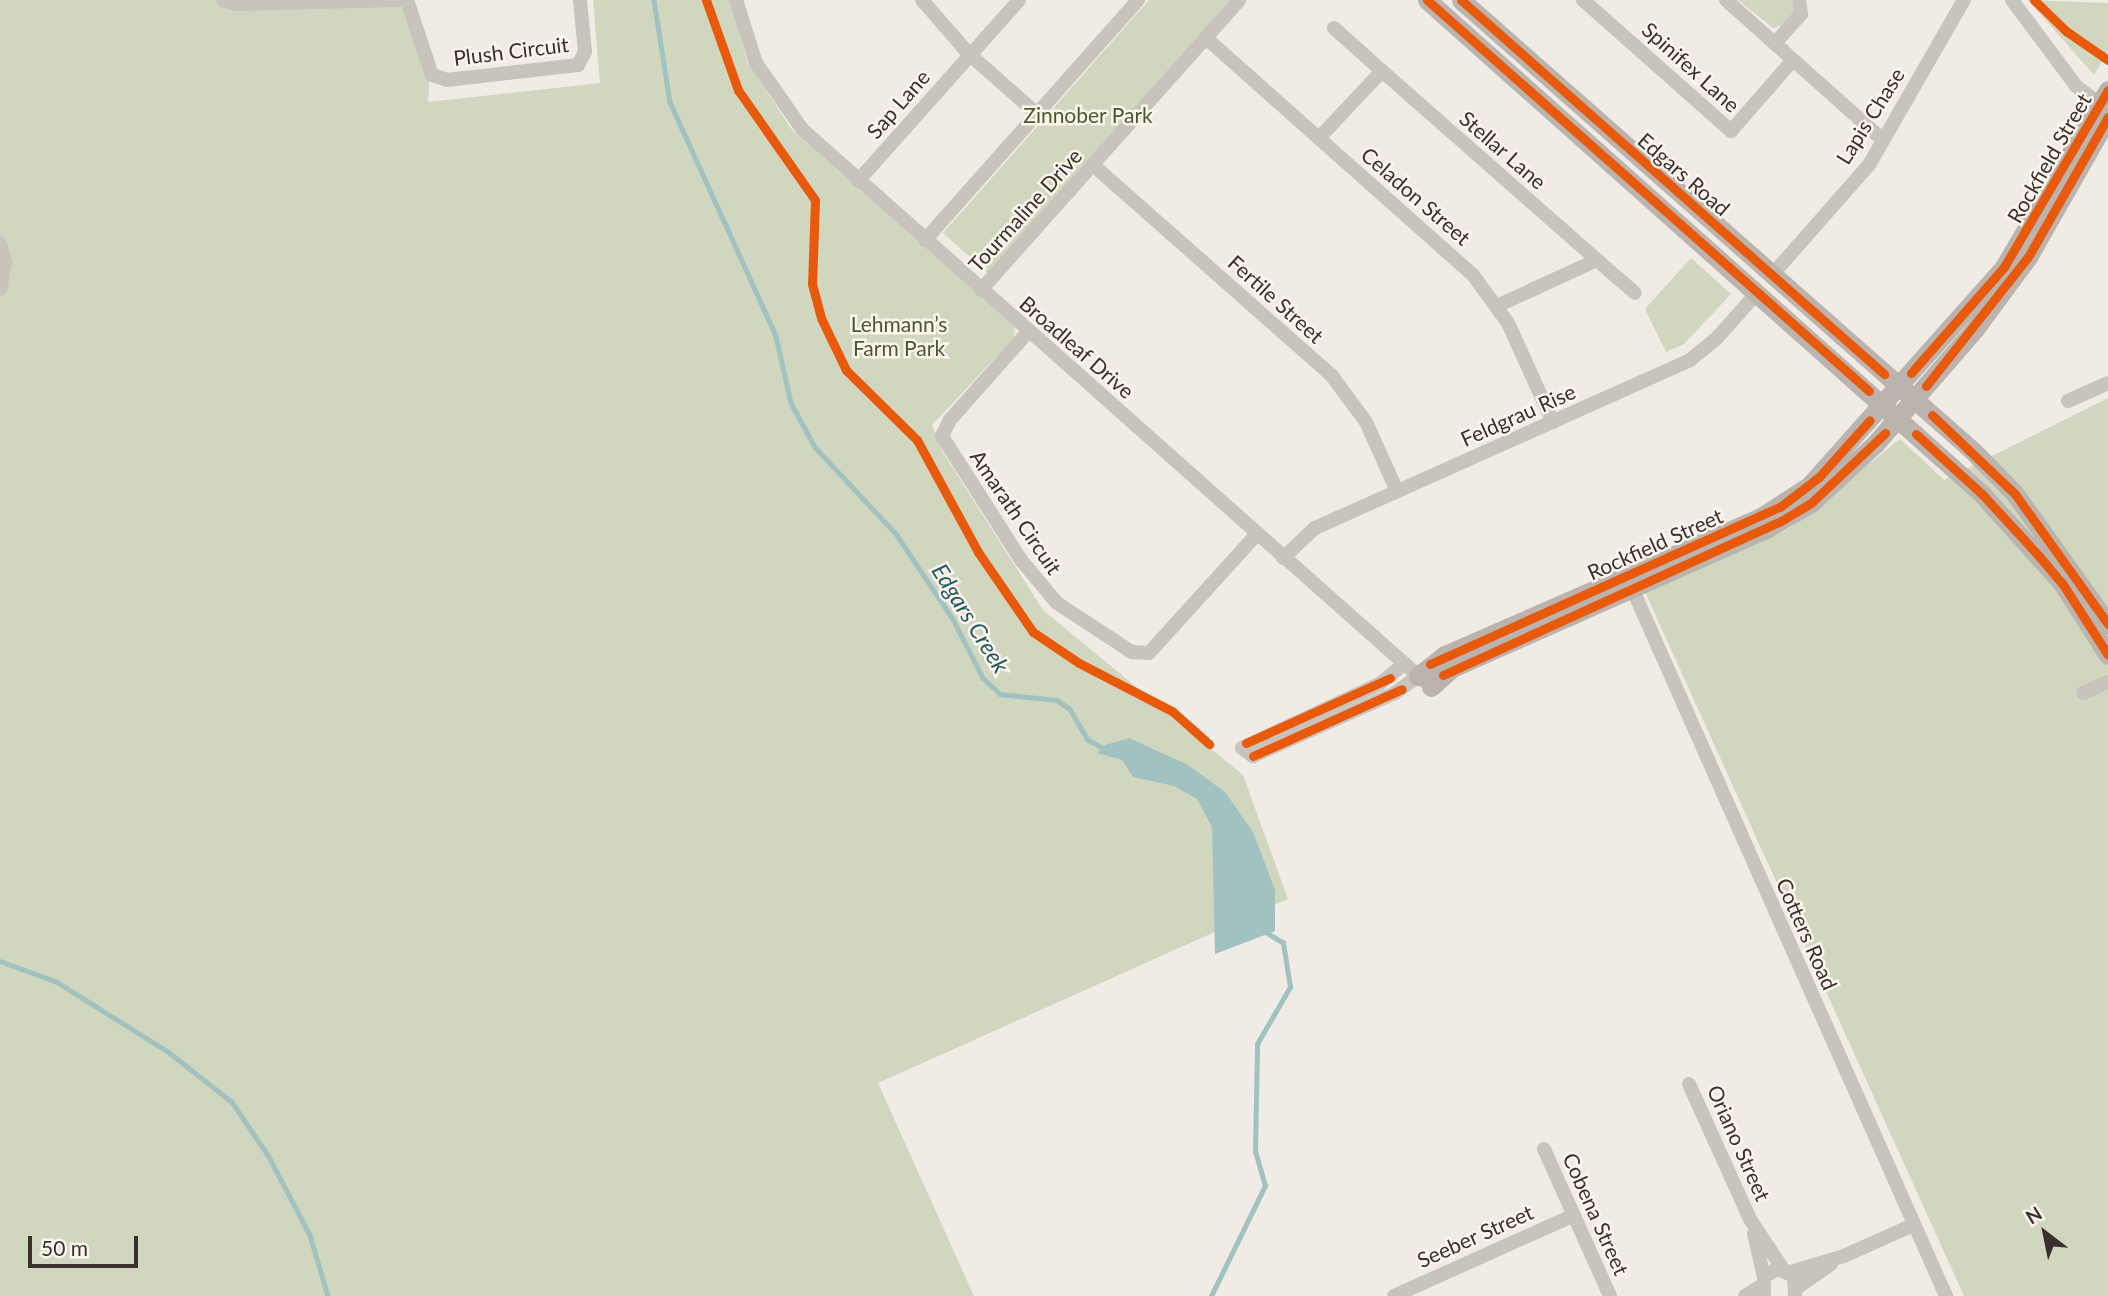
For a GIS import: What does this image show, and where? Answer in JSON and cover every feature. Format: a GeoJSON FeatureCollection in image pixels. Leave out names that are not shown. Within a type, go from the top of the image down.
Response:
{"type":"FeatureCollection","features":[{"type":"Feature","properties":{"kind":"main road","name":"Edgars Road"},"geometry":{"type":"LineString","coordinates":[[1427,0],[1982,494],[2062,583],[2108,655]]}},
{"type":"Feature","properties":{"kind":"main road","name":"Edgars Road"},"geometry":{"type":"LineString","coordinates":[[1461,0],[1914,400],[2015,494],[2108,624]]}},
{"type":"Feature","properties":{"kind":"main road","name":"Rockfield Street"},"geometry":{"type":"LineString","coordinates":[[1422,680],[1445,655],[1797,512],[1865,455],[1914,400],[2028,257],[2095,142],[2106,105]]}},
{"type":"Feature","properties":{"kind":"main road","name":"Rockfield Street"},"geometry":{"type":"LineString","coordinates":[[1629,582],[1760,517],[1796,496],[1819,477],[2004,267],[2095,142]]}},
{"type":"Feature","properties":{"kind":"main road"},"geometry":{"type":"LineString","coordinates":[[1756,293],[1772,275]]}},
{"type":"Feature","properties":{"kind":"street"},"geometry":{"type":"LineString","coordinates":[[223,0],[236,4],[398,0]]}},
{"type":"Feature","properties":{"kind":"street","name":"Plush Circuit"},"geometry":{"type":"LineString","coordinates":[[407,0],[432,75],[439,80],[573,67],[582,63],[586,52],[580,0]]}},
{"type":"Feature","properties":{"kind":"street","name":"Broadleaf Drive"},"geometry":{"type":"LineString","coordinates":[[736,0],[747,42],[771,90],[803,130],[1422,680]]}},
{"type":"Feature","properties":{"kind":"street"},"geometry":{"type":"LineString","coordinates":[[922,0],[969,54],[1037,114]]}},
{"type":"Feature","properties":{"kind":"street","name":"Sap Lane"},"geometry":{"type":"LineString","coordinates":[[858,181],[1019,0]]}},
{"type":"Feature","properties":{"kind":"street"},"geometry":{"type":"LineString","coordinates":[[925,240],[1138,0]]}},
{"type":"Feature","properties":{"kind":"street","name":"Tourmaline Drive"},"geometry":{"type":"LineString","coordinates":[[981,290],[1239,0]]}},
{"type":"Feature","properties":{"kind":"street","name":"Spinifex Lane"},"geometry":{"type":"LineString","coordinates":[[1583,0],[1731,131],[1793,60]]}},
{"type":"Feature","properties":{"kind":"street"},"geometry":{"type":"LineString","coordinates":[[1726,0],[1883,140]]}},
{"type":"Feature","properties":{"kind":"street"},"geometry":{"type":"LineString","coordinates":[[1775,43],[1801,14],[1799,0]]}},
{"type":"Feature","properties":{"kind":"street","name":"Lapis Chase"},"geometry":{"type":"LineString","coordinates":[[1772,275],[1869,165],[1964,0]]}},
{"type":"Feature","properties":{"kind":"street"},"geometry":{"type":"LineString","coordinates":[[2012,0],[2076,86],[2106,105]]}},
{"type":"Feature","properties":{"kind":"street","name":"Stellar Lane"},"geometry":{"type":"LineString","coordinates":[[1334,28],[1635,293]]}},
{"type":"Feature","properties":{"kind":"street","name":"Celadon Street"},"geometry":{"type":"LineString","coordinates":[[1206,38],[1473,275],[1497,306],[1553,422]]}},
{"type":"Feature","properties":{"kind":"street"},"geometry":{"type":"LineString","coordinates":[[1319,138],[1382,71]]}},
{"type":"Feature","properties":{"kind":"street","name":"Fertile Street"},"geometry":{"type":"LineString","coordinates":[[1093,165],[1332,376],[1366,422],[1398,491]]}},
{"type":"Feature","properties":{"kind":"street"},"geometry":{"type":"LineString","coordinates":[[0,243],[5,262],[0,289]]}},
{"type":"Feature","properties":{"kind":"street"},"geometry":{"type":"LineString","coordinates":[[1497,306],[1597,260]]}},
{"type":"Feature","properties":{"kind":"street","name":"Feldgrau Rise"},"geometry":{"type":"LineString","coordinates":[[1283,558],[1315,527],[1690,360],[1717,338],[1756,293]]}},
{"type":"Feature","properties":{"kind":"street","name":"Amarath Circuit"},"geometry":{"type":"LineString","coordinates":[[1028,332],[950,420],[942,436],[1026,567],[1057,603],[1132,652],[1149,653],[1256,534]]}},
{"type":"Feature","properties":{"kind":"street"},"geometry":{"type":"LineString","coordinates":[[2068,401],[2108,383]]}},
{"type":"Feature","properties":{"kind":"street","name":"Cotters Road"},"geometry":{"type":"LineString","coordinates":[[1629,582],[1945,1296]]}},
{"type":"Feature","properties":{"kind":"street","name":"Rockfield Street"},"geometry":{"type":"LineString","coordinates":[[1309,723],[1395,693],[1422,680]]}},
{"type":"Feature","properties":{"kind":"street"},"geometry":{"type":"LineString","coordinates":[[2083,693],[2108,682]]}},
{"type":"Feature","properties":{"kind":"street","name":"Oriano Street"},"geometry":{"type":"LineString","coordinates":[[1689,1084],[1750,1219],[1786,1270],[1796,1291]]}},
{"type":"Feature","properties":{"kind":"street","name":"Cobena Street"},"geometry":{"type":"LineString","coordinates":[[1544,1149],[1610,1296]]}},
{"type":"Feature","properties":{"kind":"street","name":"Seeber Street"},"geometry":{"type":"LineString","coordinates":[[1394,1296],[1574,1215]]}},
{"type":"Feature","properties":{"kind":"street","name":"Oriano Street"},"geometry":{"type":"LineString","coordinates":[[1750,1219],[1763,1286]]}},
{"type":"Feature","properties":{"kind":"street"},"geometry":{"type":"LineString","coordinates":[[1745,1296],[1786,1270],[1844,1256],[1913,1225]]}},
{"type":"Feature","properties":{"kind":"street"},"geometry":{"type":"LineString","coordinates":[[1796,1291],[1844,1256]]}},
{"type":"Feature","properties":{"kind":"green space","name":"Lehmann’s Farm Park"},"geometry":{"type":"Polygon","coordinates":[[[0,0],[407,0],[430,69],[428,102],[600,83],[593,0],[730,0],[747,61],[792,130],[1015,327],[1014,338],[932,425],[942,451],[1043,610],[1243,775],[1288,899],[878,1083],[974,1296],[0,1296],[0,0]]]}},
{"type":"Feature","properties":{"kind":"green space","name":"Zinnober Park"},"geometry":{"type":"Polygon","coordinates":[[[1149,0],[1230,0],[988,273],[943,233],[1149,0]]]}},
{"type":"Feature","properties":{"kind":"green space"},"geometry":{"type":"Polygon","coordinates":[[[1738,0],[1792,0],[1795,12],[1784,24],[1773,28],[1738,0]]]}},
{"type":"Feature","properties":{"kind":"green space"},"geometry":{"type":"Polygon","coordinates":[[[2028,0],[2108,3],[2108,51],[2094,75],[2028,0]]]}},
{"type":"Feature","properties":{"kind":"green space"},"geometry":{"type":"Polygon","coordinates":[[[1691,258],[1731,294],[1684,344],[1666,352],[1645,309],[1691,258]]]}},
{"type":"Feature","properties":{"kind":"green space"},"geometry":{"type":"Polygon","coordinates":[[[2108,398],[2108,1296],[1964,1296],[1645,592],[1790,528],[1900,439],[1944,480],[2108,398]]]}},
{"type":"Feature","properties":{"kind":"water"},"geometry":{"type":"Polygon","coordinates":[[[1129,738],[1188,765],[1225,792],[1253,832],[1275,890],[1275,931],[1215,954],[1212,827],[1197,799],[1174,786],[1133,777],[1122,760],[1097,753],[1105,745],[1129,738]]]}},
{"type":"Feature","properties":{"kind":"waterway","name":"Edgars Creek"},"geometry":{"type":"LineString","coordinates":[[654,0],[670,102],[776,336],[791,403],[815,447],[897,535],[953,619],[983,678],[1000,694],[1057,700],[1070,709],[1087,739],[1107,750]]}},
{"type":"Feature","properties":{"kind":"waterway","name":"Edgars Creek"},"geometry":{"type":"LineString","coordinates":[[1211,1296],[1265,1186],[1255,1152],[1257,1044],[1290,987],[1283,943],[1263,931]]}},
{"type":"Feature","properties":{"kind":"waterway"},"geometry":{"type":"LineString","coordinates":[[0,961],[57,982],[170,1053],[232,1102],[268,1155],[310,1235],[328,1296]]}},
{"type":"Feature","properties":{"kind":"cycle path"},"geometry":{"type":"LineString","coordinates":[[706,0],[738,90],[815,200],[812,284],[821,318],[846,370],[917,440],[978,552],[1033,632],[1079,663],[1172,711],[1209,744]]}},
{"type":"Feature","properties":{"kind":"cycle path"},"geometry":{"type":"LineString","coordinates":[[1427,0],[1869,391]]}},
{"type":"Feature","properties":{"kind":"cycle path"},"geometry":{"type":"LineString","coordinates":[[1461,0],[1884,374]]}},
{"type":"Feature","properties":{"kind":"cycle path"},"geometry":{"type":"LineString","coordinates":[[2034,0],[2066,31],[2108,60]]}},
{"type":"Feature","properties":{"kind":"cycle path"},"geometry":{"type":"LineString","coordinates":[[1911,373],[2004,267],[2108,90]]}},
{"type":"Feature","properties":{"kind":"cycle path"},"geometry":{"type":"LineString","coordinates":[[1926,386],[2028,257],[2108,117]]}},
{"type":"Feature","properties":{"kind":"cycle path"},"geometry":{"type":"LineString","coordinates":[[1932,415],[2015,494],[2108,624]]}},
{"type":"Feature","properties":{"kind":"cycle path"},"geometry":{"type":"LineString","coordinates":[[1430,664],[1780,507],[1819,477],[1870,420]]}},
{"type":"Feature","properties":{"kind":"cycle path"},"geometry":{"type":"LineString","coordinates":[[1443,675],[1781,521],[1811,503],[1885,433]]}},
{"type":"Feature","properties":{"kind":"cycle path"},"geometry":{"type":"LineString","coordinates":[[1916,434],[1982,494],[2039,556],[2062,583],[2108,655]]}},
{"type":"Feature","properties":{"kind":"cycle path"},"geometry":{"type":"LineString","coordinates":[[1246,743],[1390,678]]}},
{"type":"Feature","properties":{"kind":"cycle path"},"geometry":{"type":"LineString","coordinates":[[1253,756],[1402,689]]}}]}
